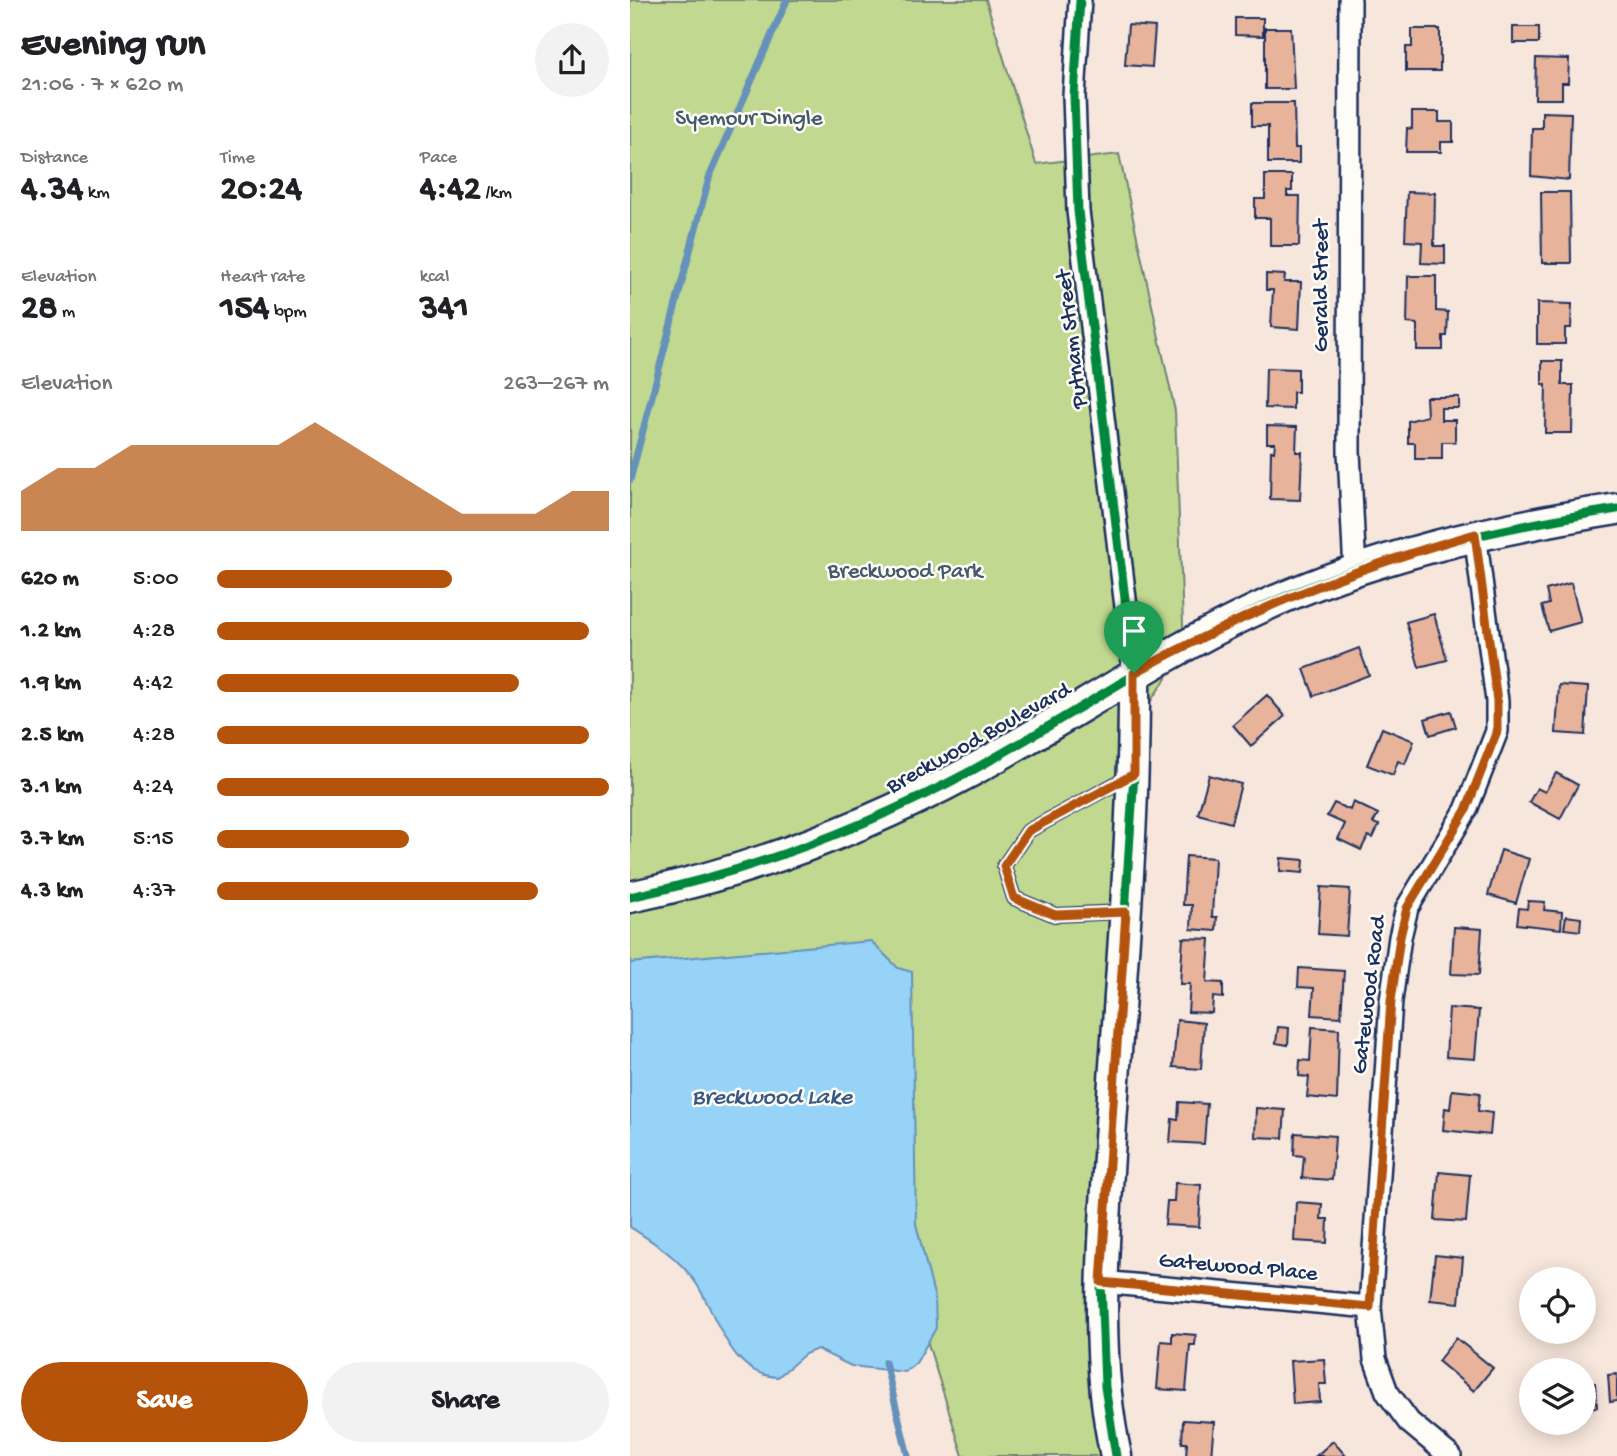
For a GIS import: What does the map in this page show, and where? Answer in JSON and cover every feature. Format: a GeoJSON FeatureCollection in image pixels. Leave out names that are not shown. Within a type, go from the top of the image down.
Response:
{"type":"FeatureCollection","features":[{"type":"Feature","properties":{"kind":"main road","name":"Breckwood Boulevard"},"geometry":{"type":"LineString","coordinates":[[630,897],[741,867],[880,815],[998,756],[1134,673],[1252,612],[1355,572],[1475,534],[1617,509]]}},
{"type":"Feature","properties":{"kind":"main road"},"geometry":{"type":"LineString","coordinates":[[1116,1456],[1105,1387],[1101,1282],[1134,774],[1134,673]]}},
{"type":"Feature","properties":{"kind":"street","name":"Putnam Street"},"geometry":{"type":"LineString","coordinates":[[1080,0],[1074,96],[1078,211],[1134,673]]}},
{"type":"Feature","properties":{"kind":"street","name":"Gerald Street"},"geometry":{"type":"LineString","coordinates":[[1350,0],[1349,439],[1355,572]]}},
{"type":"Feature","properties":{"kind":"street","name":"Gatewood Road"},"geometry":{"type":"LineString","coordinates":[[1450,1456],[1409,1422],[1387,1392],[1376,1359],[1370,1307],[1391,1001],[1400,937],[1407,908],[1466,810],[1497,731],[1497,701],[1475,534]]}},
{"type":"Feature","properties":{"kind":"street","name":"Gatewood Place"},"geometry":{"type":"LineString","coordinates":[[1101,1282],[1370,1307]]}},
{"type":"Feature","properties":{"kind":"lane"},"geometry":{"type":"LineString","coordinates":[[1126,912],[1055,915],[1014,898],[1004,866],[1028,831],[1134,774]]}},
{"type":"Feature","properties":{"kind":"green space","name":"Breckwood Park"},"geometry":{"type":"Polygon","coordinates":[[[630,0],[986,0],[1036,164],[1119,154],[1175,411],[1184,652],[1139,718],[1107,1456],[963,1456],[828,1023],[630,989],[630,0]]]}},
{"type":"Feature","properties":{"kind":"water","name":"Breckwood Lake"},"geometry":{"type":"Polygon","coordinates":[[[871,941],[898,968],[912,972],[916,1224],[935,1299],[936,1328],[916,1363],[905,1372],[851,1366],[817,1349],[805,1354],[778,1377],[761,1374],[736,1355],[704,1296],[682,1266],[630,1227],[630,963],[871,941]]]}},
{"type":"Feature","properties":{"kind":"building"},"geometry":{"type":"Polygon","coordinates":[[[1235,18],[1263,18],[1263,36],[1235,35],[1235,18]]]}},
{"type":"Feature","properties":{"kind":"building"},"geometry":{"type":"Polygon","coordinates":[[[1128,25],[1155,27],[1152,67],[1125,65],[1128,25]]]}},
{"type":"Feature","properties":{"kind":"building"},"geometry":{"type":"Polygon","coordinates":[[[1513,27],[1539,27],[1539,43],[1513,43],[1513,27]]]}},
{"type":"Feature","properties":{"kind":"building"},"geometry":{"type":"Polygon","coordinates":[[[1265,28],[1291,28],[1294,89],[1265,89],[1265,28]]]}},
{"type":"Feature","properties":{"kind":"building"},"geometry":{"type":"Polygon","coordinates":[[[1412,29],[1440,29],[1440,71],[1406,71],[1406,47],[1412,47],[1412,29]]]}},
{"type":"Feature","properties":{"kind":"building"},"geometry":{"type":"Polygon","coordinates":[[[1536,58],[1569,59],[1568,83],[1562,83],[1562,99],[1535,99],[1536,58]]]}},
{"type":"Feature","properties":{"kind":"building"},"geometry":{"type":"Polygon","coordinates":[[[1252,103],[1294,103],[1295,148],[1299,148],[1299,163],[1268,163],[1268,126],[1252,126],[1252,103]]]}},
{"type":"Feature","properties":{"kind":"building"},"geometry":{"type":"Polygon","coordinates":[[[1412,112],[1439,112],[1439,122],[1453,122],[1453,142],[1441,142],[1441,152],[1406,152],[1407,128],[1412,129],[1412,112]]]}},
{"type":"Feature","properties":{"kind":"building"},"geometry":{"type":"Polygon","coordinates":[[[1542,112],[1571,113],[1569,180],[1531,176],[1532,128],[1542,128],[1542,112]]]}},
{"type":"Feature","properties":{"kind":"building"},"geometry":{"type":"Polygon","coordinates":[[[1265,175],[1292,175],[1292,191],[1287,191],[1287,196],[1300,196],[1299,246],[1270,246],[1270,218],[1255,218],[1255,199],[1265,199],[1265,175]]]}},
{"type":"Feature","properties":{"kind":"building"},"geometry":{"type":"Polygon","coordinates":[[[1407,192],[1435,193],[1434,246],[1445,246],[1445,264],[1421,263],[1422,242],[1405,241],[1407,192]]]}},
{"type":"Feature","properties":{"kind":"building"},"geometry":{"type":"Polygon","coordinates":[[[1541,192],[1570,192],[1571,263],[1542,263],[1541,192]]]}},
{"type":"Feature","properties":{"kind":"building"},"geometry":{"type":"Polygon","coordinates":[[[1266,274],[1285,275],[1284,282],[1301,282],[1299,329],[1271,327],[1273,290],[1266,290],[1266,274]]]}},
{"type":"Feature","properties":{"kind":"building"},"geometry":{"type":"Polygon","coordinates":[[[1408,276],[1436,276],[1436,311],[1448,312],[1447,336],[1443,336],[1443,350],[1417,350],[1417,324],[1407,323],[1408,276]]]}},
{"type":"Feature","properties":{"kind":"building"},"geometry":{"type":"Polygon","coordinates":[[[1537,303],[1572,304],[1571,328],[1565,328],[1565,344],[1537,344],[1537,303]]]}},
{"type":"Feature","properties":{"kind":"building"},"geometry":{"type":"Polygon","coordinates":[[[1542,361],[1562,361],[1562,385],[1573,385],[1572,433],[1545,433],[1546,384],[1542,384],[1542,361]]]}},
{"type":"Feature","properties":{"kind":"building"},"geometry":{"type":"Polygon","coordinates":[[[1266,368],[1298,369],[1298,392],[1293,392],[1293,409],[1265,408],[1266,368]]]}},
{"type":"Feature","properties":{"kind":"building"},"geometry":{"type":"Polygon","coordinates":[[[1426,397],[1459,397],[1459,408],[1441,408],[1441,420],[1455,420],[1455,442],[1442,442],[1442,459],[1415,459],[1415,443],[1408,443],[1408,421],[1427,416],[1426,397]]]}},
{"type":"Feature","properties":{"kind":"building"},"geometry":{"type":"Polygon","coordinates":[[[1267,426],[1297,427],[1296,452],[1302,452],[1300,500],[1270,499],[1271,451],[1274,452],[1275,443],[1267,443],[1267,426]]]}},
{"type":"Feature","properties":{"kind":"building"},"geometry":{"type":"Polygon","coordinates":[[[1571,583],[1581,622],[1549,631],[1542,606],[1549,604],[1546,590],[1571,583]]]}},
{"type":"Feature","properties":{"kind":"building"},"geometry":{"type":"Polygon","coordinates":[[[1434,614],[1447,660],[1419,667],[1406,622],[1434,614]]]}},
{"type":"Feature","properties":{"kind":"building"},"geometry":{"type":"Polygon","coordinates":[[[1359,648],[1369,675],[1314,696],[1304,669],[1359,648]]]}},
{"type":"Feature","properties":{"kind":"building"},"geometry":{"type":"Polygon","coordinates":[[[1559,685],[1588,687],[1585,735],[1556,733],[1559,685]]]}},
{"type":"Feature","properties":{"kind":"building"},"geometry":{"type":"Polygon","coordinates":[[[1267,695],[1285,716],[1251,746],[1233,725],[1267,695]]]}},
{"type":"Feature","properties":{"kind":"building"},"geometry":{"type":"Polygon","coordinates":[[[1451,711],[1456,727],[1430,735],[1425,719],[1451,711]]]}},
{"type":"Feature","properties":{"kind":"building"},"geometry":{"type":"Polygon","coordinates":[[[1382,728],[1414,741],[1405,764],[1398,761],[1393,775],[1367,765],[1382,728]]]}},
{"type":"Feature","properties":{"kind":"building"},"geometry":{"type":"Polygon","coordinates":[[[1556,773],[1578,785],[1560,819],[1529,802],[1537,788],[1545,792],[1556,773]]]}},
{"type":"Feature","properties":{"kind":"building"},"geometry":{"type":"Polygon","coordinates":[[[1209,775],[1241,784],[1231,823],[1198,814],[1209,775]]]}},
{"type":"Feature","properties":{"kind":"building"},"geometry":{"type":"Polygon","coordinates":[[[1353,802],[1378,814],[1373,823],[1379,825],[1373,838],[1368,836],[1361,850],[1338,839],[1345,824],[1327,816],[1334,803],[1350,810],[1353,802]]]}},
{"type":"Feature","properties":{"kind":"building"},"geometry":{"type":"Polygon","coordinates":[[[1501,850],[1529,859],[1516,903],[1488,895],[1501,850]]]}},
{"type":"Feature","properties":{"kind":"building"},"geometry":{"type":"Polygon","coordinates":[[[1186,856],[1215,858],[1212,917],[1217,917],[1216,931],[1191,929],[1192,905],[1183,905],[1186,856]]]}},
{"type":"Feature","properties":{"kind":"building"},"geometry":{"type":"Polygon","coordinates":[[[1281,858],[1304,860],[1303,873],[1280,871],[1281,858]]]}},
{"type":"Feature","properties":{"kind":"building"},"geometry":{"type":"Polygon","coordinates":[[[1321,887],[1350,889],[1347,936],[1318,934],[1321,887]]]}},
{"type":"Feature","properties":{"kind":"building"},"geometry":{"type":"Polygon","coordinates":[[[1528,901],[1545,902],[1544,910],[1562,912],[1561,929],[1517,924],[1519,908],[1527,909],[1528,901]]]}},
{"type":"Feature","properties":{"kind":"building"},"geometry":{"type":"Polygon","coordinates":[[[1566,916],[1581,918],[1580,931],[1564,929],[1566,916]]]}},
{"type":"Feature","properties":{"kind":"building"},"geometry":{"type":"Polygon","coordinates":[[[1454,927],[1482,929],[1479,975],[1451,974],[1454,927]]]}},
{"type":"Feature","properties":{"kind":"building"},"geometry":{"type":"Polygon","coordinates":[[[1183,938],[1210,939],[1207,982],[1223,983],[1223,998],[1213,997],[1212,1013],[1188,1012],[1190,984],[1180,984],[1183,938]]]}},
{"type":"Feature","properties":{"kind":"building"},"geometry":{"type":"Polygon","coordinates":[[[1299,968],[1344,971],[1341,1017],[1312,1015],[1314,988],[1298,987],[1299,968]]]}},
{"type":"Feature","properties":{"kind":"building"},"geometry":{"type":"Polygon","coordinates":[[[1449,1008],[1479,1010],[1475,1059],[1446,1057],[1449,1008]]]}},
{"type":"Feature","properties":{"kind":"building"},"geometry":{"type":"Polygon","coordinates":[[[1177,1020],[1204,1023],[1201,1069],[1173,1067],[1177,1020]]]}},
{"type":"Feature","properties":{"kind":"building"},"geometry":{"type":"Polygon","coordinates":[[[1278,1027],[1289,1028],[1288,1045],[1276,1043],[1278,1027]]]}},
{"type":"Feature","properties":{"kind":"building"},"geometry":{"type":"Polygon","coordinates":[[[1312,1027],[1339,1029],[1337,1100],[1307,1097],[1309,1077],[1299,1076],[1300,1060],[1310,1061],[1312,1027]]]}},
{"type":"Feature","properties":{"kind":"building"},"geometry":{"type":"Polygon","coordinates":[[[1452,1090],[1480,1093],[1478,1111],[1492,1113],[1490,1135],[1443,1130],[1445,1108],[1450,1109],[1452,1090]]]}},
{"type":"Feature","properties":{"kind":"building"},"geometry":{"type":"Polygon","coordinates":[[[1179,1102],[1207,1104],[1204,1144],[1170,1142],[1172,1119],[1178,1120],[1179,1102]]]}},
{"type":"Feature","properties":{"kind":"building"},"geometry":{"type":"Polygon","coordinates":[[[1256,1108],[1285,1110],[1283,1138],[1255,1137],[1256,1108]]]}},
{"type":"Feature","properties":{"kind":"building"},"geometry":{"type":"Polygon","coordinates":[[[1295,1133],[1335,1136],[1332,1180],[1302,1178],[1304,1156],[1294,1155],[1295,1133]]]}},
{"type":"Feature","properties":{"kind":"building"},"geometry":{"type":"Polygon","coordinates":[[[1439,1172],[1470,1175],[1466,1222],[1435,1220],[1439,1172]]]}},
{"type":"Feature","properties":{"kind":"building"},"geometry":{"type":"Polygon","coordinates":[[[1175,1183],[1201,1185],[1199,1227],[1165,1225],[1167,1201],[1174,1201],[1175,1183]]]}},
{"type":"Feature","properties":{"kind":"building"},"geometry":{"type":"Polygon","coordinates":[[[1296,1202],[1322,1204],[1321,1219],[1328,1219],[1327,1243],[1294,1241],[1296,1202]]]}},
{"type":"Feature","properties":{"kind":"building"},"geometry":{"type":"Polygon","coordinates":[[[1435,1255],[1463,1258],[1459,1303],[1430,1300],[1435,1255]]]}},
{"type":"Feature","properties":{"kind":"building"},"geometry":{"type":"Polygon","coordinates":[[[1172,1333],[1196,1335],[1195,1345],[1190,1345],[1186,1391],[1157,1389],[1161,1341],[1172,1342],[1172,1333]]]}},
{"type":"Feature","properties":{"kind":"building"},"geometry":{"type":"Polygon","coordinates":[[[1456,1338],[1493,1368],[1474,1391],[1438,1361],[1456,1338]]]}},
{"type":"Feature","properties":{"kind":"building"},"geometry":{"type":"Polygon","coordinates":[[[1324,1359],[1326,1384],[1319,1384],[1320,1402],[1293,1404],[1290,1361],[1324,1359]]]}},
{"type":"Feature","properties":{"kind":"building"},"geometry":{"type":"Polygon","coordinates":[[[1617,1374],[1617,1401],[1610,1402],[1608,1375],[1617,1374]]]}},
{"type":"Feature","properties":{"kind":"building"},"geometry":{"type":"Polygon","coordinates":[[[1183,1420],[1214,1422],[1211,1456],[1186,1456],[1187,1443],[1182,1443],[1183,1420]]]}},
{"type":"Feature","properties":{"kind":"building"},"geometry":{"type":"Polygon","coordinates":[[[1333,1441],[1346,1456],[1316,1456],[1333,1441]]]}},
{"type":"Feature","properties":{"kind":"waterway"},"geometry":{"type":"LineString","coordinates":[[630,480],[709,178],[787,0]]}},
{"type":"Feature","properties":{"kind":"waterway"},"geometry":{"type":"LineString","coordinates":[[885,1362],[908,1456]]}},
{"type":"Feature","properties":{"kind":"cycle path"},"geometry":{"type":"LineString","coordinates":[[1080,0],[1074,96],[1078,211],[1134,673],[1134,774],[1101,1282],[1105,1387],[1116,1456]]}},
{"type":"Feature","properties":{"kind":"cycle path"},"geometry":{"type":"LineString","coordinates":[[630,897],[762,861],[890,811],[971,771],[1215,630],[1295,593],[1431,547],[1523,526],[1617,509]]}},
{"type":"Feature","properties":{"kind":"route"},"geometry":{"type":"LineString","coordinates":[[1475,534],[1497,701],[1497,731],[1466,810],[1407,908],[1400,937],[1391,1001],[1370,1307],[1101,1282],[1126,912],[1055,915],[1014,898],[1004,866],[1028,831],[1134,774],[1134,673],[1195,640],[1304,589],[1475,534]]}},
{"type":"Feature","properties":{"kind":"park label","name":"Syemour Dingle"},"geometry":{"type":"Point","coordinates":[749,119]}}]}
